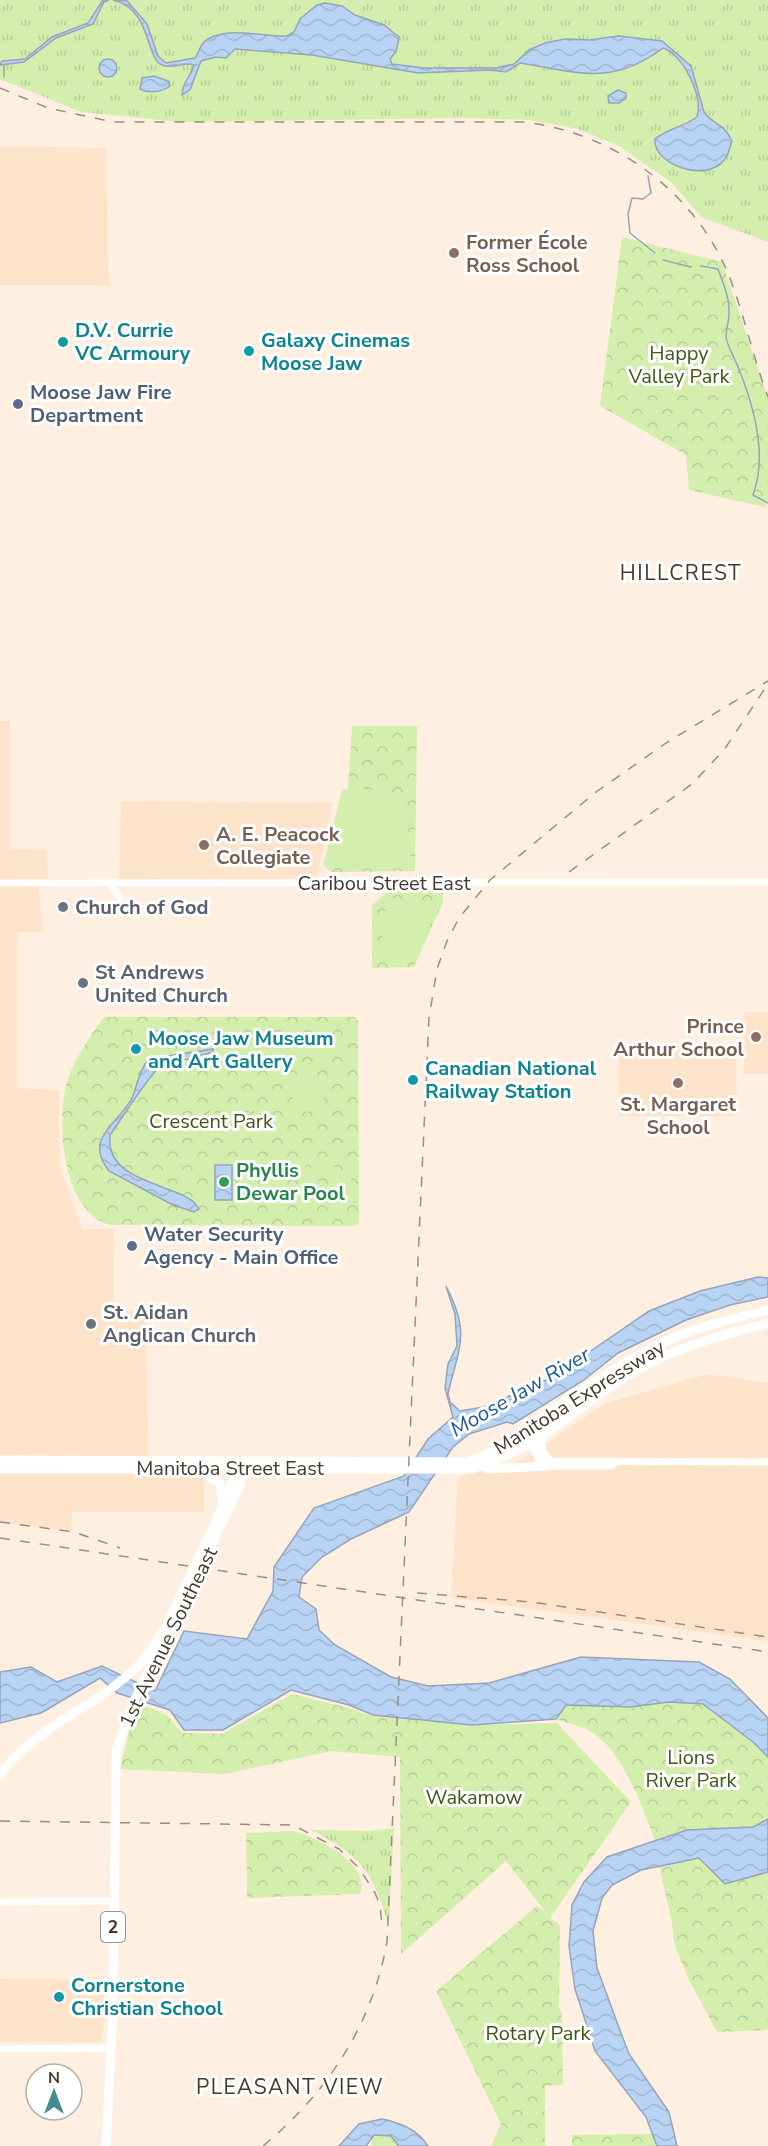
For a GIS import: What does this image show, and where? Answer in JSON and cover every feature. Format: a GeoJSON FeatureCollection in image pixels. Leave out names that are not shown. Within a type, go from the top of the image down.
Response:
{"type":"FeatureCollection","features":[{"type":"Feature","properties":{"kind":"main road","name":"Manitoba Expressway"},"geometry":{"type":"LineString","coordinates":[[459,1466],[491,1453],[627,1363],[663,1343],[698,1329],[768,1310]]}},
{"type":"Feature","properties":{"kind":"main road","name":"Manitoba Expressway"},"geometry":{"type":"LineString","coordinates":[[459,1466],[470,1469],[496,1462],[545,1434],[637,1370],[668,1354],[700,1341],[768,1323]]}},
{"type":"Feature","properties":{"kind":"main road"},"geometry":{"type":"LineString","coordinates":[[542,1454],[541,1442],[545,1434]]}},
{"type":"Feature","properties":{"kind":"main road","name":"Manitoba Street East"},"geometry":{"type":"LineString","coordinates":[[0,1460],[241,1465],[459,1466]]}},
{"type":"Feature","properties":{"kind":"main road","name":"Manitoba Street East"},"geometry":{"type":"LineString","coordinates":[[0,1469],[193,1468],[241,1465],[266,1468],[395,1466]]}},
{"type":"Feature","properties":{"kind":"main road","name":"1st Avenue Southeast"},"geometry":{"type":"LineString","coordinates":[[106,2146],[111,2048],[116,1757],[130,1709],[183,1606],[241,1481],[241,1465]]}},
{"type":"Feature","properties":{"kind":"main road","name":"1st Avenue Southeast"},"geometry":{"type":"LineString","coordinates":[[0,1775],[30,1743],[129,1674],[152,1649],[167,1625],[241,1465]]}},
{"type":"Feature","properties":{"kind":"main road"},"geometry":{"type":"LineString","coordinates":[[470,1469],[548,1466]]}},
{"type":"Feature","properties":{"kind":"main road"},"geometry":{"type":"LineString","coordinates":[[193,1468],[220,1482],[223,1497],[220,1509]]}},
{"type":"Feature","properties":{"kind":"main road"},"geometry":{"type":"LineString","coordinates":[[241,1481],[266,1468]]}},
{"type":"Feature","properties":{"kind":"street","name":"Caribou Street East"},"geometry":{"type":"LineString","coordinates":[[0,883],[38,881],[110,884],[768,882]]}},
{"type":"Feature","properties":{"kind":"street"},"geometry":{"type":"LineString","coordinates":[[110,884],[120,898]]}},
{"type":"Feature","properties":{"kind":"street"},"geometry":{"type":"LineString","coordinates":[[524,1430],[539,1460],[548,1466],[610,1466],[615,1463]]}},
{"type":"Feature","properties":{"kind":"street"},"geometry":{"type":"LineString","coordinates":[[531,1443],[551,1461],[768,1462]]}},
{"type":"Feature","properties":{"kind":"street"},"geometry":{"type":"LineString","coordinates":[[0,1902],[113,1901]]}},
{"type":"Feature","properties":{"kind":"street"},"geometry":{"type":"LineString","coordinates":[[0,2049],[111,2048]]}},
{"type":"Feature","properties":{"kind":"shaded area"},"geometry":{"type":"Polygon","coordinates":[[[0,146],[106,148],[109,285],[0,285],[0,146]]]}},
{"type":"Feature","properties":{"kind":"shaded area"},"geometry":{"type":"Polygon","coordinates":[[[0,721],[10,721],[10,849],[47,850],[48,882],[38,882],[43,932],[17,932],[17,1088],[59,1090],[60,1167],[82,1229],[114,1229],[114,1311],[146,1311],[148,1461],[0,1460],[0,721]]]}},
{"type":"Feature","properties":{"kind":"shaded area"},"geometry":{"type":"Polygon","coordinates":[[[121,801],[333,803],[316,883],[119,884],[121,801]]]}},
{"type":"Feature","properties":{"kind":"shaded area","name":"Prince Arthur School"},"geometry":{"type":"Polygon","coordinates":[[[744,1012],[768,1012],[768,1074],[744,1074],[744,1012]]]}},
{"type":"Feature","properties":{"kind":"shaded area","name":"St. Margaret School"},"geometry":{"type":"Polygon","coordinates":[[[736,1049],[737,1116],[619,1116],[619,1050],[736,1049]]]}},
{"type":"Feature","properties":{"kind":"shaded area"},"geometry":{"type":"Polygon","coordinates":[[[708,1374],[768,1383],[768,1641],[451,1598],[458,1477],[522,1460],[606,1403],[708,1374]]]}},
{"type":"Feature","properties":{"kind":"shaded area"},"geometry":{"type":"Polygon","coordinates":[[[0,1469],[204,1472],[204,1512],[72,1512],[71,1532],[0,1522],[0,1469]]]}},
{"type":"Feature","properties":{"kind":"shaded area"},"geometry":{"type":"Polygon","coordinates":[[[0,1979],[105,1980],[102,2042],[0,2042],[0,1979]]]}},
{"type":"Feature","properties":{"kind":"green space"},"geometry":{"type":"Polygon","coordinates":[[[0,0],[768,0],[768,242],[701,217],[672,183],[619,146],[578,129],[530,120],[463,118],[179,122],[81,112],[0,79],[0,0]]]}},
{"type":"Feature","properties":{"kind":"green space","name":"Happy Valley Park"},"geometry":{"type":"Polygon","coordinates":[[[622,237],[722,262],[768,398],[768,499],[765,507],[689,490],[686,455],[600,406],[622,237]]]}},
{"type":"Feature","properties":{"kind":"green space"},"geometry":{"type":"Polygon","coordinates":[[[352,726],[417,726],[415,871],[331,872],[323,864],[348,789],[352,726]]]}},
{"type":"Feature","properties":{"kind":"green space"},"geometry":{"type":"Polygon","coordinates":[[[357,788],[387,796],[403,814],[409,839],[410,869],[333,868],[325,859],[342,790],[357,788]]]}},
{"type":"Feature","properties":{"kind":"green space"},"geometry":{"type":"Polygon","coordinates":[[[392,888],[443,889],[443,902],[414,967],[372,968],[372,905],[392,888]]]}},
{"type":"Feature","properties":{"kind":"green space"},"geometry":{"type":"Polygon","coordinates":[[[393,898],[438,906],[420,949],[379,959],[386,910],[382,907],[393,898]]]}},
{"type":"Feature","properties":{"kind":"green space","name":"Crescent Park"},"geometry":{"type":"Polygon","coordinates":[[[104,1017],[354,1017],[358,1021],[359,1222],[356,1226],[110,1225],[95,1217],[82,1204],[73,1188],[67,1168],[62,1127],[67,1081],[75,1062],[104,1017]]]}},
{"type":"Feature","properties":{"kind":"green space"},"geometry":{"type":"Polygon","coordinates":[[[295,1074],[325,1077],[322,1113],[292,1110],[295,1074]]]}},
{"type":"Feature","properties":{"kind":"green space"},"geometry":{"type":"Polygon","coordinates":[[[246,1105],[253,1108],[257,1118],[253,1126],[246,1130],[251,1117],[246,1105]]]}},
{"type":"Feature","properties":{"kind":"green space"},"geometry":{"type":"Polygon","coordinates":[[[209,1110],[214,1112],[216,1117],[214,1122],[209,1124],[204,1122],[202,1117],[204,1112],[209,1110]]]}},
{"type":"Feature","properties":{"kind":"green space"},"geometry":{"type":"Polygon","coordinates":[[[212,1158],[239,1161],[234,1168],[234,1186],[232,1186],[236,1205],[212,1204],[212,1176],[201,1175],[202,1162],[212,1162],[212,1158]]]}},
{"type":"Feature","properties":{"kind":"green space"},"geometry":{"type":"Polygon","coordinates":[[[301,1166],[309,1166],[309,1184],[301,1184],[301,1166]]]}},
{"type":"Feature","properties":{"kind":"green space"},"geometry":{"type":"Polygon","coordinates":[[[311,1166],[319,1166],[319,1183],[311,1183],[311,1166]]]}},
{"type":"Feature","properties":{"kind":"green space"},"geometry":{"type":"Polygon","coordinates":[[[343,1166],[351,1166],[351,1184],[343,1184],[343,1166]]]}},
{"type":"Feature","properties":{"kind":"green space"},"geometry":{"type":"Polygon","coordinates":[[[332,1167],[340,1167],[340,1184],[332,1184],[332,1167]]]}},
{"type":"Feature","properties":{"kind":"green space","name":"Wakamow"},"geometry":{"type":"Polygon","coordinates":[[[292,1694],[349,1708],[371,1716],[472,1725],[557,1723],[631,1802],[550,1918],[560,1925],[559,2008],[562,2013],[563,2085],[545,2086],[545,2146],[491,2146],[501,2124],[436,1991],[537,1906],[547,1914],[506,1861],[401,1954],[400,1757],[332,1751],[225,1774],[120,1769],[129,1732],[140,1704],[167,1715],[182,1733],[222,1734],[292,1694]]]}},
{"type":"Feature","properties":{"kind":"green space","name":"Lions River Park"},"geometry":{"type":"Polygon","coordinates":[[[669,1702],[703,1704],[753,1742],[768,1757],[768,1819],[753,1827],[687,1830],[655,1841],[629,1779],[611,1750],[600,1738],[588,1730],[556,1719],[565,1705],[630,1707],[669,1702]]]}},
{"type":"Feature","properties":{"kind":"green space"},"geometry":{"type":"Polygon","coordinates":[[[394,1828],[389,1927],[378,1893],[364,1868],[343,1849],[311,1830],[369,1831],[394,1828]]]}},
{"type":"Feature","properties":{"kind":"green space"},"geometry":{"type":"Polygon","coordinates":[[[294,1831],[328,1846],[350,1862],[358,1872],[362,1883],[360,1894],[247,1898],[246,1833],[294,1831]]]}},
{"type":"Feature","properties":{"kind":"green space"},"geometry":{"type":"Polygon","coordinates":[[[699,1858],[725,1884],[768,1872],[768,2030],[717,2032],[689,1980],[674,1944],[672,1922],[659,1866],[699,1858]]]}},
{"type":"Feature","properties":{"kind":"green space"},"geometry":{"type":"Polygon","coordinates":[[[652,2134],[657,2146],[572,2146],[572,2135],[652,2134]]]}},
{"type":"Feature","properties":{"kind":"green space"},"geometry":{"type":"Polygon","coordinates":[[[373,2135],[391,2136],[399,2146],[371,2146],[373,2135]]]}},
{"type":"Feature","properties":{"kind":"water"},"geometry":{"type":"Polygon","coordinates":[[[103,0],[109,0],[104,2],[93,24],[56,38],[24,62],[0,65],[2,61],[25,59],[52,37],[88,23],[103,0]]]}},
{"type":"Feature","properties":{"kind":"water"},"geometry":{"type":"Polygon","coordinates":[[[113,0],[127,1],[147,24],[158,56],[166,63],[195,58],[204,42],[221,34],[287,36],[294,32],[300,19],[317,5],[325,3],[342,6],[355,15],[384,25],[399,37],[396,52],[390,59],[392,64],[424,68],[496,68],[514,64],[529,50],[545,43],[565,39],[589,40],[619,36],[662,41],[691,66],[704,112],[725,130],[732,141],[725,159],[716,167],[706,170],[682,168],[671,163],[656,148],[655,139],[695,119],[698,108],[695,88],[684,67],[678,59],[663,48],[627,68],[593,74],[520,63],[506,72],[490,70],[418,73],[312,55],[235,49],[226,58],[216,57],[201,61],[190,90],[182,95],[183,87],[194,65],[170,67],[157,61],[135,13],[126,5],[113,0]]]}},
{"type":"Feature","properties":{"kind":"water"},"geometry":{"type":"Polygon","coordinates":[[[108,59],[114,62],[117,68],[114,74],[108,77],[102,74],[99,68],[102,62],[108,59]]]}},
{"type":"Feature","properties":{"kind":"water"},"geometry":{"type":"Polygon","coordinates":[[[154,76],[168,81],[170,86],[155,92],[140,89],[142,78],[154,76]]]}},
{"type":"Feature","properties":{"kind":"water"},"geometry":{"type":"Polygon","coordinates":[[[618,90],[626,93],[626,98],[619,103],[609,103],[608,96],[618,90]]]}},
{"type":"Feature","properties":{"kind":"water"},"geometry":{"type":"Polygon","coordinates":[[[213,1049],[213,1052],[190,1059],[163,1062],[110,1135],[112,1152],[120,1165],[148,1182],[192,1200],[199,1209],[194,1212],[173,1205],[109,1171],[102,1159],[101,1140],[132,1098],[141,1072],[149,1059],[213,1049]]]}},
{"type":"Feature","properties":{"kind":"water","name":"Phyllis Dewar Pool"},"geometry":{"type":"Polygon","coordinates":[[[215,1165],[232,1165],[232,1200],[215,1200],[215,1165]]]}},
{"type":"Feature","properties":{"kind":"water","name":"Moose Jaw River"},"geometry":{"type":"Polygon","coordinates":[[[758,1277],[768,1278],[768,1297],[730,1305],[686,1320],[618,1353],[584,1380],[513,1424],[507,1422],[469,1434],[453,1447],[409,1512],[351,1539],[322,1557],[302,1577],[299,1597],[316,1609],[319,1630],[335,1645],[391,1677],[428,1686],[489,1683],[581,1657],[699,1662],[730,1679],[768,1718],[768,1757],[753,1742],[703,1704],[669,1702],[630,1707],[566,1705],[556,1719],[472,1725],[373,1715],[349,1705],[291,1690],[223,1730],[184,1730],[170,1710],[117,1693],[100,1678],[41,1713],[0,1723],[0,1672],[31,1667],[57,1682],[102,1666],[155,1691],[184,1631],[247,1639],[273,1591],[274,1567],[314,1508],[404,1476],[428,1439],[453,1417],[445,1388],[448,1364],[457,1346],[455,1314],[446,1286],[454,1302],[461,1329],[459,1351],[448,1394],[450,1402],[460,1411],[484,1407],[553,1377],[649,1311],[700,1291],[758,1277]]]}},
{"type":"Feature","properties":{"kind":"water"},"geometry":{"type":"Polygon","coordinates":[[[768,1819],[768,1872],[725,1884],[699,1858],[641,1870],[612,1885],[602,1898],[593,1931],[597,1968],[629,2054],[669,2112],[677,2146],[657,2146],[646,2117],[595,2051],[575,1989],[569,1946],[572,1905],[584,1882],[607,1857],[687,1830],[753,1827],[768,1819]]]}},
{"type":"Feature","properties":{"kind":"water"},"geometry":{"type":"Polygon","coordinates":[[[382,2119],[408,2128],[419,2135],[428,2146],[399,2146],[391,2136],[374,2135],[366,2146],[339,2146],[359,2124],[382,2119]]]}},
{"type":"Feature","properties":{"kind":"waterway"},"geometry":{"type":"LineString","coordinates":[[4,66],[4,77]]}},
{"type":"Feature","properties":{"kind":"waterway"},"geometry":{"type":"LineString","coordinates":[[648,176],[651,193],[643,199],[632,198],[628,214],[630,233],[655,253]]}},
{"type":"Feature","properties":{"kind":"waterway"},"geometry":{"type":"LineString","coordinates":[[663,260],[691,267]]}},
{"type":"Feature","properties":{"kind":"waterway"},"geometry":{"type":"LineString","coordinates":[[701,266],[718,269],[726,291],[729,308],[727,341],[749,398],[757,431],[759,464],[753,495],[768,503]]}},
{"type":"Feature","properties":{"kind":"railway"},"geometry":{"type":"LineString","coordinates":[[0,88],[48,108],[113,122],[523,122],[556,128],[587,138],[617,152],[644,169],[670,190],[712,241],[733,286],[768,397]]}},
{"type":"Feature","properties":{"kind":"railway"},"geometry":{"type":"LineString","coordinates":[[263,2146],[308,2103],[344,2055],[370,2001],[387,1942],[429,1018],[437,969],[447,941],[459,918],[490,880],[596,792],[666,743],[768,681]]}},
{"type":"Feature","properties":{"kind":"railway"},"geometry":{"type":"LineString","coordinates":[[569,872],[692,784],[724,750],[768,684]]}},
{"type":"Feature","properties":{"kind":"railway"},"geometry":{"type":"LineString","coordinates":[[0,1522],[74,1532],[120,1548]]}},
{"type":"Feature","properties":{"kind":"railway"},"geometry":{"type":"LineString","coordinates":[[0,1538],[768,1652]]}},
{"type":"Feature","properties":{"kind":"railway"},"geometry":{"type":"LineString","coordinates":[[417,1593],[531,1602],[768,1637]]}},
{"type":"Feature","properties":{"kind":"railway"},"geometry":{"type":"LineString","coordinates":[[0,1821],[293,1825],[339,1849],[359,1868],[380,1905],[382,1927]]}},
{"type":"Feature","properties":{"kind":"place","name":"Former École Ross School"},"geometry":{"type":"Point","coordinates":[454,253]}},
{"type":"Feature","properties":{"kind":"place","name":"D.V. Currie VC Armoury"},"geometry":{"type":"Point","coordinates":[63,342]}},
{"type":"Feature","properties":{"kind":"place","name":"Galaxy Cinemas Moose Jaw"},"geometry":{"type":"Point","coordinates":[249,351]}},
{"type":"Feature","properties":{"kind":"place","name":"Moose Jaw Fire Department"},"geometry":{"type":"Point","coordinates":[18,404]}},
{"type":"Feature","properties":{"kind":"place","name":"A. E. Peacock Collegiate"},"geometry":{"type":"Point","coordinates":[204,845]}},
{"type":"Feature","properties":{"kind":"place","name":"Church of God"},"geometry":{"type":"Point","coordinates":[63,907]}},
{"type":"Feature","properties":{"kind":"place","name":"St Andrews United Church"},"geometry":{"type":"Point","coordinates":[83,983]}},
{"type":"Feature","properties":{"kind":"place","name":"Prince Arthur School"},"geometry":{"type":"Point","coordinates":[756,1037]}},
{"type":"Feature","properties":{"kind":"place","name":"Moose Jaw Museum and Art Gallery"},"geometry":{"type":"Point","coordinates":[136,1049]}},
{"type":"Feature","properties":{"kind":"place","name":"Canadian National Railway Station"},"geometry":{"type":"Point","coordinates":[413,1080]}},
{"type":"Feature","properties":{"kind":"place","name":"St. Margaret School"},"geometry":{"type":"Point","coordinates":[678,1083]}},
{"type":"Feature","properties":{"kind":"place","name":"Phyllis Dewar Pool"},"geometry":{"type":"Point","coordinates":[224,1182]}},
{"type":"Feature","properties":{"kind":"place","name":"Water Security Agency - Main Office"},"geometry":{"type":"Point","coordinates":[132,1246]}},
{"type":"Feature","properties":{"kind":"place","name":"St. Aidan Anglican Church"},"geometry":{"type":"Point","coordinates":[91,1324]}},
{"type":"Feature","properties":{"kind":"place","name":"Cornerstone Christian School"},"geometry":{"type":"Point","coordinates":[59,1997]}},
{"type":"Feature","properties":{"kind":"district","name":"HILLCREST"},"geometry":{"type":"Point","coordinates":[681,573]}},
{"type":"Feature","properties":{"kind":"district","name":"PLEASANT VIEW"},"geometry":{"type":"Point","coordinates":[290,2087]}},
{"type":"Feature","properties":{"kind":"park label","name":"Rotary Park"},"geometry":{"type":"Point","coordinates":[538,2033]}}]}
